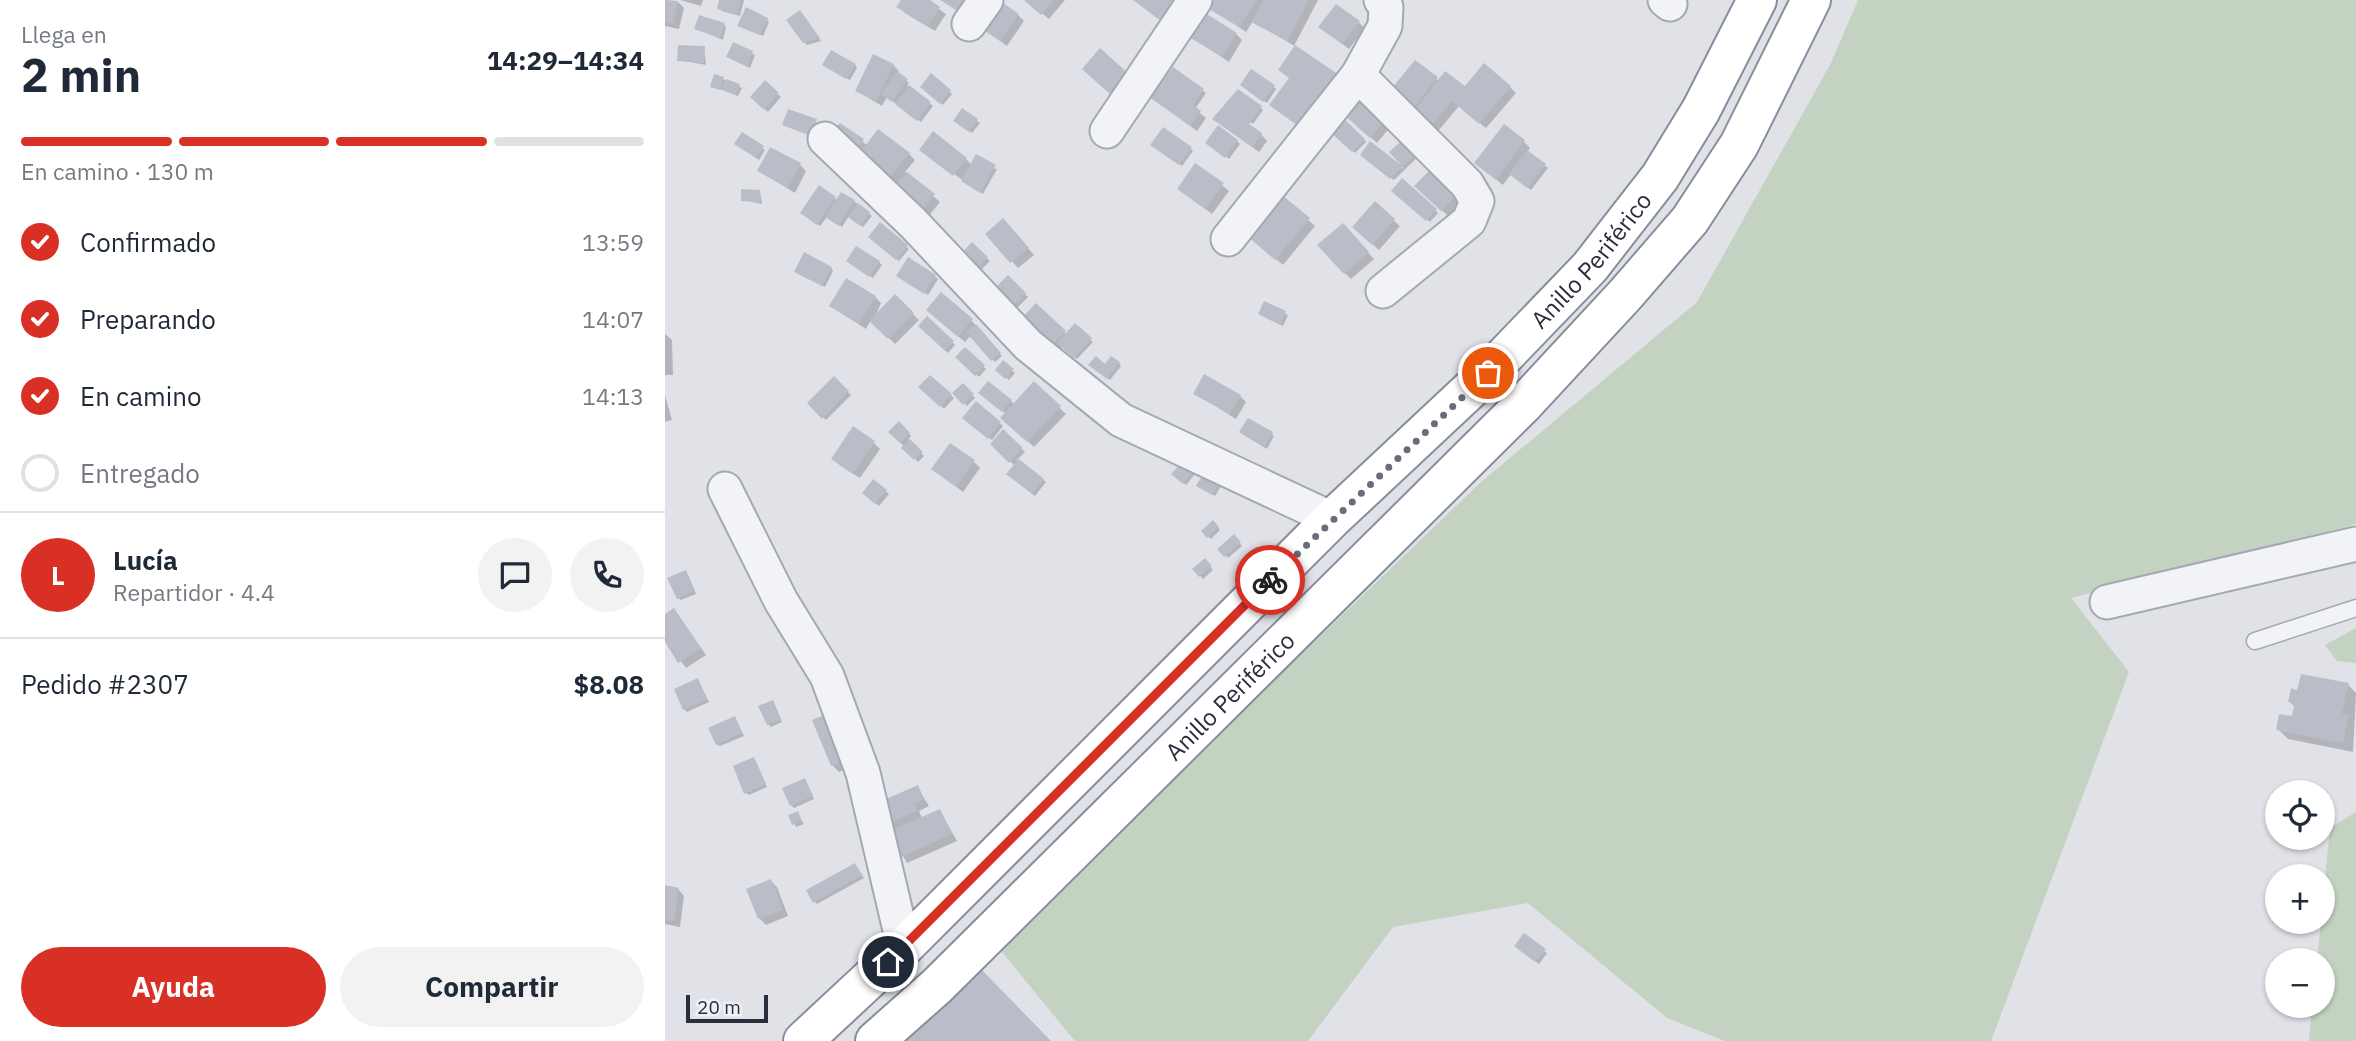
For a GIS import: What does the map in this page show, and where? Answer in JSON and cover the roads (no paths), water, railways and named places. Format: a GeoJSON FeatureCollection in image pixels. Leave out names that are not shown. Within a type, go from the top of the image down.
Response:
{"type":"FeatureCollection","features":[{"type":"Feature","properties":{"kind":"highway","name":"Anillo Periférico"},"geometry":{"type":"LineString","coordinates":[[803,1041],[904,947],[1332,519],[1488,373],[1590,267],[1660,177],[1701,110],[1757,0]]}},
{"type":"Feature","properties":{"kind":"highway","name":"Anillo Periférico"},"geometry":{"type":"LineString","coordinates":[[875,1041],[957,966],[1523,405],[1625,295],[1690,220],[1739,145],[1811,0]]}},
{"type":"Feature","properties":{"kind":"street"},"geometry":{"type":"LineString","coordinates":[[1107,131],[1195,0]]}},
{"type":"Feature","properties":{"kind":"street"},"geometry":{"type":"LineString","coordinates":[[1228,239],[1358,75],[1385,26],[1386,7],[1381,0]]}},
{"type":"Feature","properties":{"kind":"street"},"geometry":{"type":"LineString","coordinates":[[1358,75],[1467,184],[1476,201],[1469,221],[1383,290]]}},
{"type":"Feature","properties":{"kind":"street"},"geometry":{"type":"LineString","coordinates":[[825,139],[913,223],[1028,345],[1121,420],[1332,519]]}},
{"type":"Feature","properties":{"kind":"street"},"geometry":{"type":"LineString","coordinates":[[725,488],[781,601],[827,676],[863,773],[904,947]]}},
{"type":"Feature","properties":{"kind":"street"},"geometry":{"type":"LineString","coordinates":[[2107,602],[2356,544]]}},
{"type":"Feature","properties":{"kind":"lane"},"geometry":{"type":"LineString","coordinates":[[2255,640],[2356,608]]}}]}
